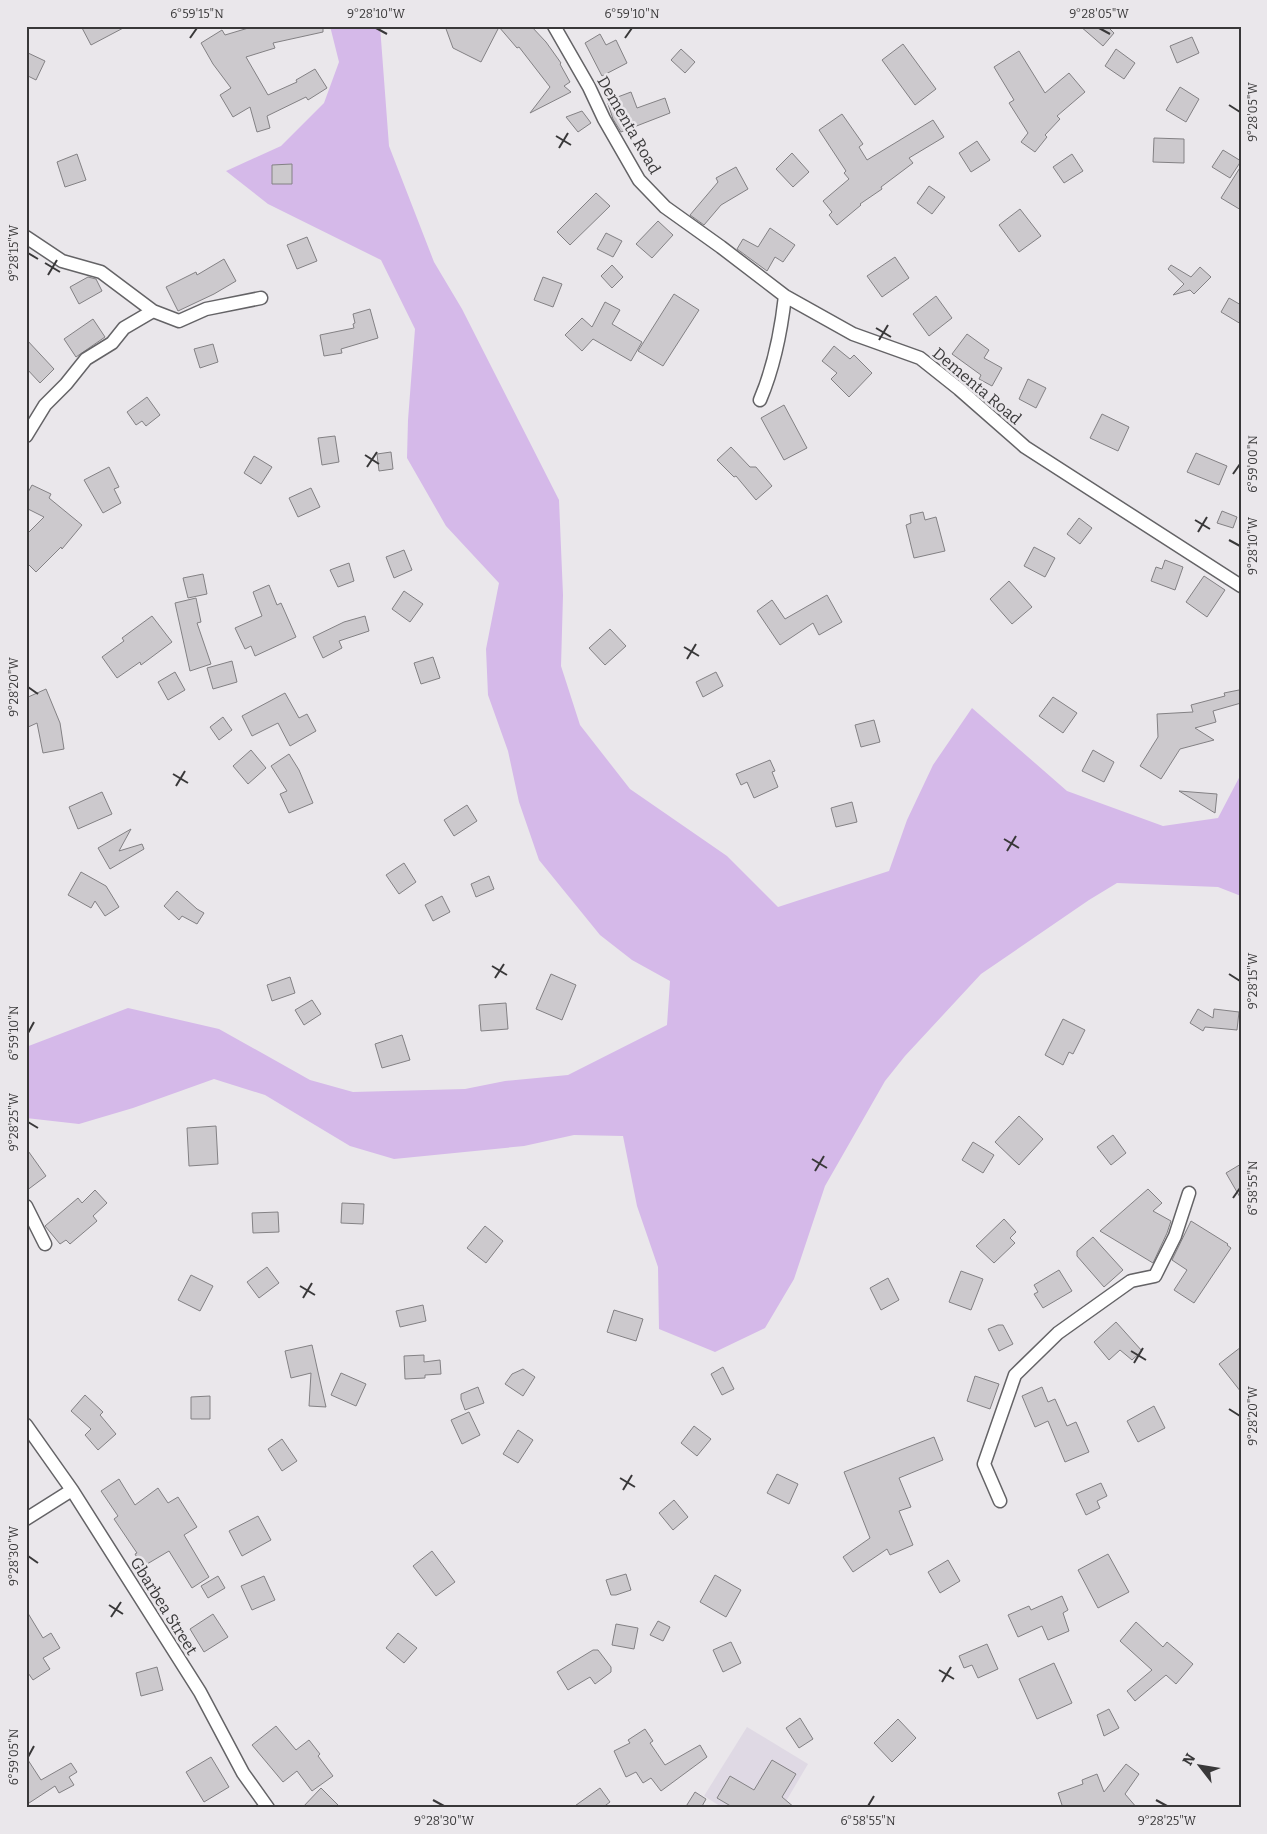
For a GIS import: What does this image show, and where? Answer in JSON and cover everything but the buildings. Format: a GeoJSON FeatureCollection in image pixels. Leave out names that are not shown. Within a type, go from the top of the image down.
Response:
{"type":"FeatureCollection","features":[{"type":"Feature","properties":{"kind":"street","name":"Dementa Road"},"geometry":{"type":"LineString","coordinates":[[554,26],[639,180],[665,208],[721,247],[785,296],[853,334],[920,358],[959,389],[1025,447],[1241,586]]}},
{"type":"Feature","properties":{"kind":"street"},"geometry":{"type":"LineString","coordinates":[[26,237],[62,261],[101,272],[154,311],[179,322],[206,309],[261,298]]}},
{"type":"Feature","properties":{"kind":"street"},"geometry":{"type":"LineString","coordinates":[[760,400],[769,378],[781,331],[785,296]]}},
{"type":"Feature","properties":{"kind":"street"},"geometry":{"type":"LineString","coordinates":[[26,436],[45,404],[66,384],[86,359],[112,342],[124,328],[154,311]]}},
{"type":"Feature","properties":{"kind":"street"},"geometry":{"type":"LineString","coordinates":[[1000,1501],[984,1464],[1015,1374],[1058,1333],[1122,1287],[1131,1282],[1155,1276],[1175,1236],[1189,1193]]}},
{"type":"Feature","properties":{"kind":"street"},"geometry":{"type":"LineString","coordinates":[[26,1206],[45,1244]]}},
{"type":"Feature","properties":{"kind":"street","name":"Gbarbea Street"},"geometry":{"type":"LineString","coordinates":[[26,1425],[72,1490],[200,1692],[243,1773],[268,1808]]}},
{"type":"Feature","properties":{"kind":"street"},"geometry":{"type":"LineString","coordinates":[[26,1520],[72,1490]]}},
{"type":"Feature","properties":{"kind":"shaded area"},"geometry":{"type":"Polygon","coordinates":[[[330,26],[380,26],[389,146],[434,262],[462,309],[559,500],[563,595],[561,666],[580,725],[630,789],[727,856],[778,907],[889,871],[907,820],[933,765],[972,708],[1067,791],[1163,826],[1218,818],[1241,774],[1241,896],[1218,887],[1117,883],[981,974],[905,1056],[885,1081],[825,1186],[794,1279],[765,1328],[715,1352],[659,1329],[658,1267],[637,1206],[623,1136],[574,1135],[524,1146],[394,1159],[350,1146],[265,1095],[214,1079],[133,1108],[79,1124],[26,1118],[26,1047],[128,1008],[219,1029],[310,1080],[353,1092],[465,1089],[505,1081],[568,1075],[667,1025],[670,981],[632,960],[600,935],[539,860],[519,802],[508,751],[488,695],[486,649],[499,583],[446,526],[407,458],[415,329],[381,260],[268,204],[226,171],[281,146],[324,103],[339,62],[330,26]]]}},
{"type":"Feature","properties":{"kind":"shaded area"},"geometry":{"type":"Polygon","coordinates":[[[747,1727],[808,1764],[782,1808],[723,1808],[704,1796],[747,1727]]]}}]}
